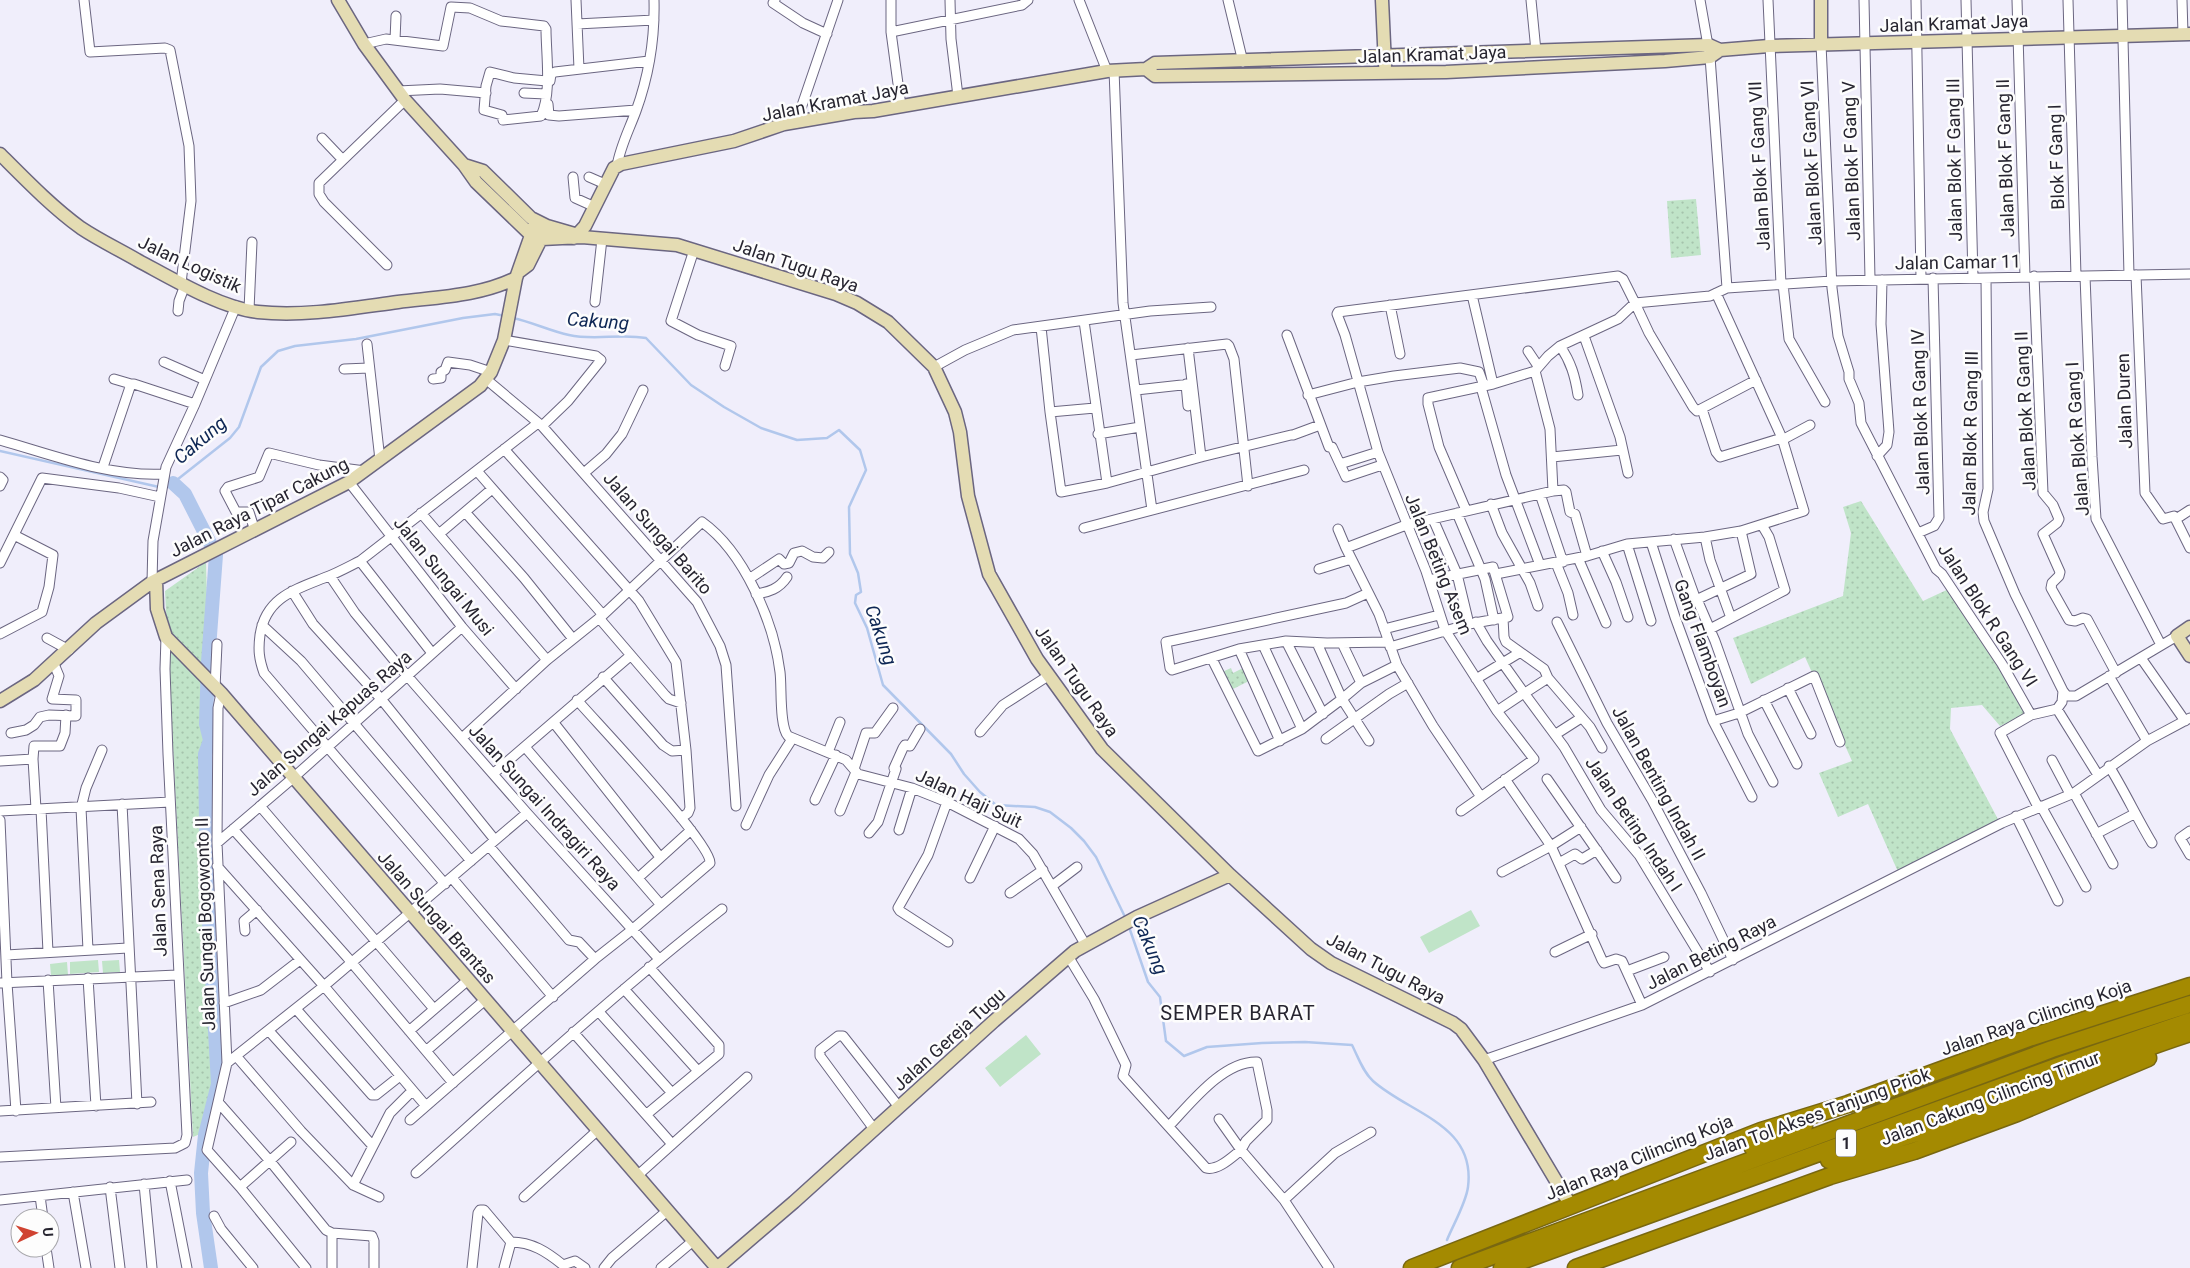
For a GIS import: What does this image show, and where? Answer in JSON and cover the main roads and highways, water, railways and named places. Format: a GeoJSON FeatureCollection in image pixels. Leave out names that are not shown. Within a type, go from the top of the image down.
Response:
{"type":"FeatureCollection","features":[{"type":"Feature","properties":{"kind":"highway","name":"Jalan Raya Cilincing Koja"},"geometry":{"type":"LineString","coordinates":[[1412,1268],[1761,1131],[1868,1098],[2029,1038],[2190,986]]}},
{"type":"Feature","properties":{"kind":"highway","name":"Jalan Tol Akses Tanjung Priok"},"geometry":{"type":"LineString","coordinates":[[1460,1268],[2052,1049],[2190,1004]]}},
{"type":"Feature","properties":{"kind":"highway","name":"1"},"geometry":{"type":"LineString","coordinates":[[1502,1268],[2061,1065],[2190,1021]]}},
{"type":"Feature","properties":{"kind":"highway"},"geometry":{"type":"LineString","coordinates":[[1531,1268],[1827,1161],[1922,1132],[2063,1078],[2190,1034]]}},
{"type":"Feature","properties":{"kind":"highway","name":"Jalan Cakung Cilincing Timur"},"geometry":{"type":"LineString","coordinates":[[1576,1268],[1601,1264],[1821,1179],[1914,1151],[2017,1113],[2190,1042]]}},
{"type":"Feature","properties":{"kind":"highway"},"geometry":{"type":"LineString","coordinates":[[1581,1222],[1592,1209],[1785,1135],[1806,1125],[1812,1115]]}},
{"type":"Feature","properties":{"kind":"waterway","name":"Cakung"},"geometry":{"type":"LineString","coordinates":[[165,487],[173,483],[230,438],[239,427],[261,367],[278,351],[295,346],[356,339],[463,318],[495,314],[505,316]]}},
{"type":"Feature","properties":{"kind":"waterway","name":"Cakung"},"geometry":{"type":"LineString","coordinates":[[513,318],[579,337],[627,336],[646,338],[691,385],[761,428],[797,440],[827,438],[839,430],[860,450],[866,470],[849,507],[850,554],[858,573],[861,592],[856,595],[855,603],[867,628],[883,685],[951,754],[964,774],[980,792],[996,805],[1035,807],[1050,812],[1071,828],[1096,857],[1126,919]]}},
{"type":"Feature","properties":{"kind":"waterway","name":"Cakung"},"geometry":{"type":"LineString","coordinates":[[0,451],[159,487]]}},
{"type":"Feature","properties":{"kind":"waterway"},"geometry":{"type":"LineString","coordinates":[[173,483],[185,494],[216,555],[208,662],[206,724],[210,740],[205,754],[207,888],[218,1084],[205,1135],[201,1173],[203,1213],[211,1268]]}},
{"type":"Feature","properties":{"kind":"waterway","name":"Cakung"},"geometry":{"type":"LineString","coordinates":[[1129,927],[1148,982],[1160,997],[1166,1041],[1184,1056],[1207,1047],[1262,1043],[1305,1042],[1352,1045],[1364,1069],[1373,1081],[1451,1134],[1462,1148],[1468,1166],[1468,1187],[1462,1207],[1447,1240]]}},
{"type":"Feature","properties":{"kind":"district","name":"SEMPER BARAT"},"geometry":{"type":"Point","coordinates":[1238,1013]}}]}
